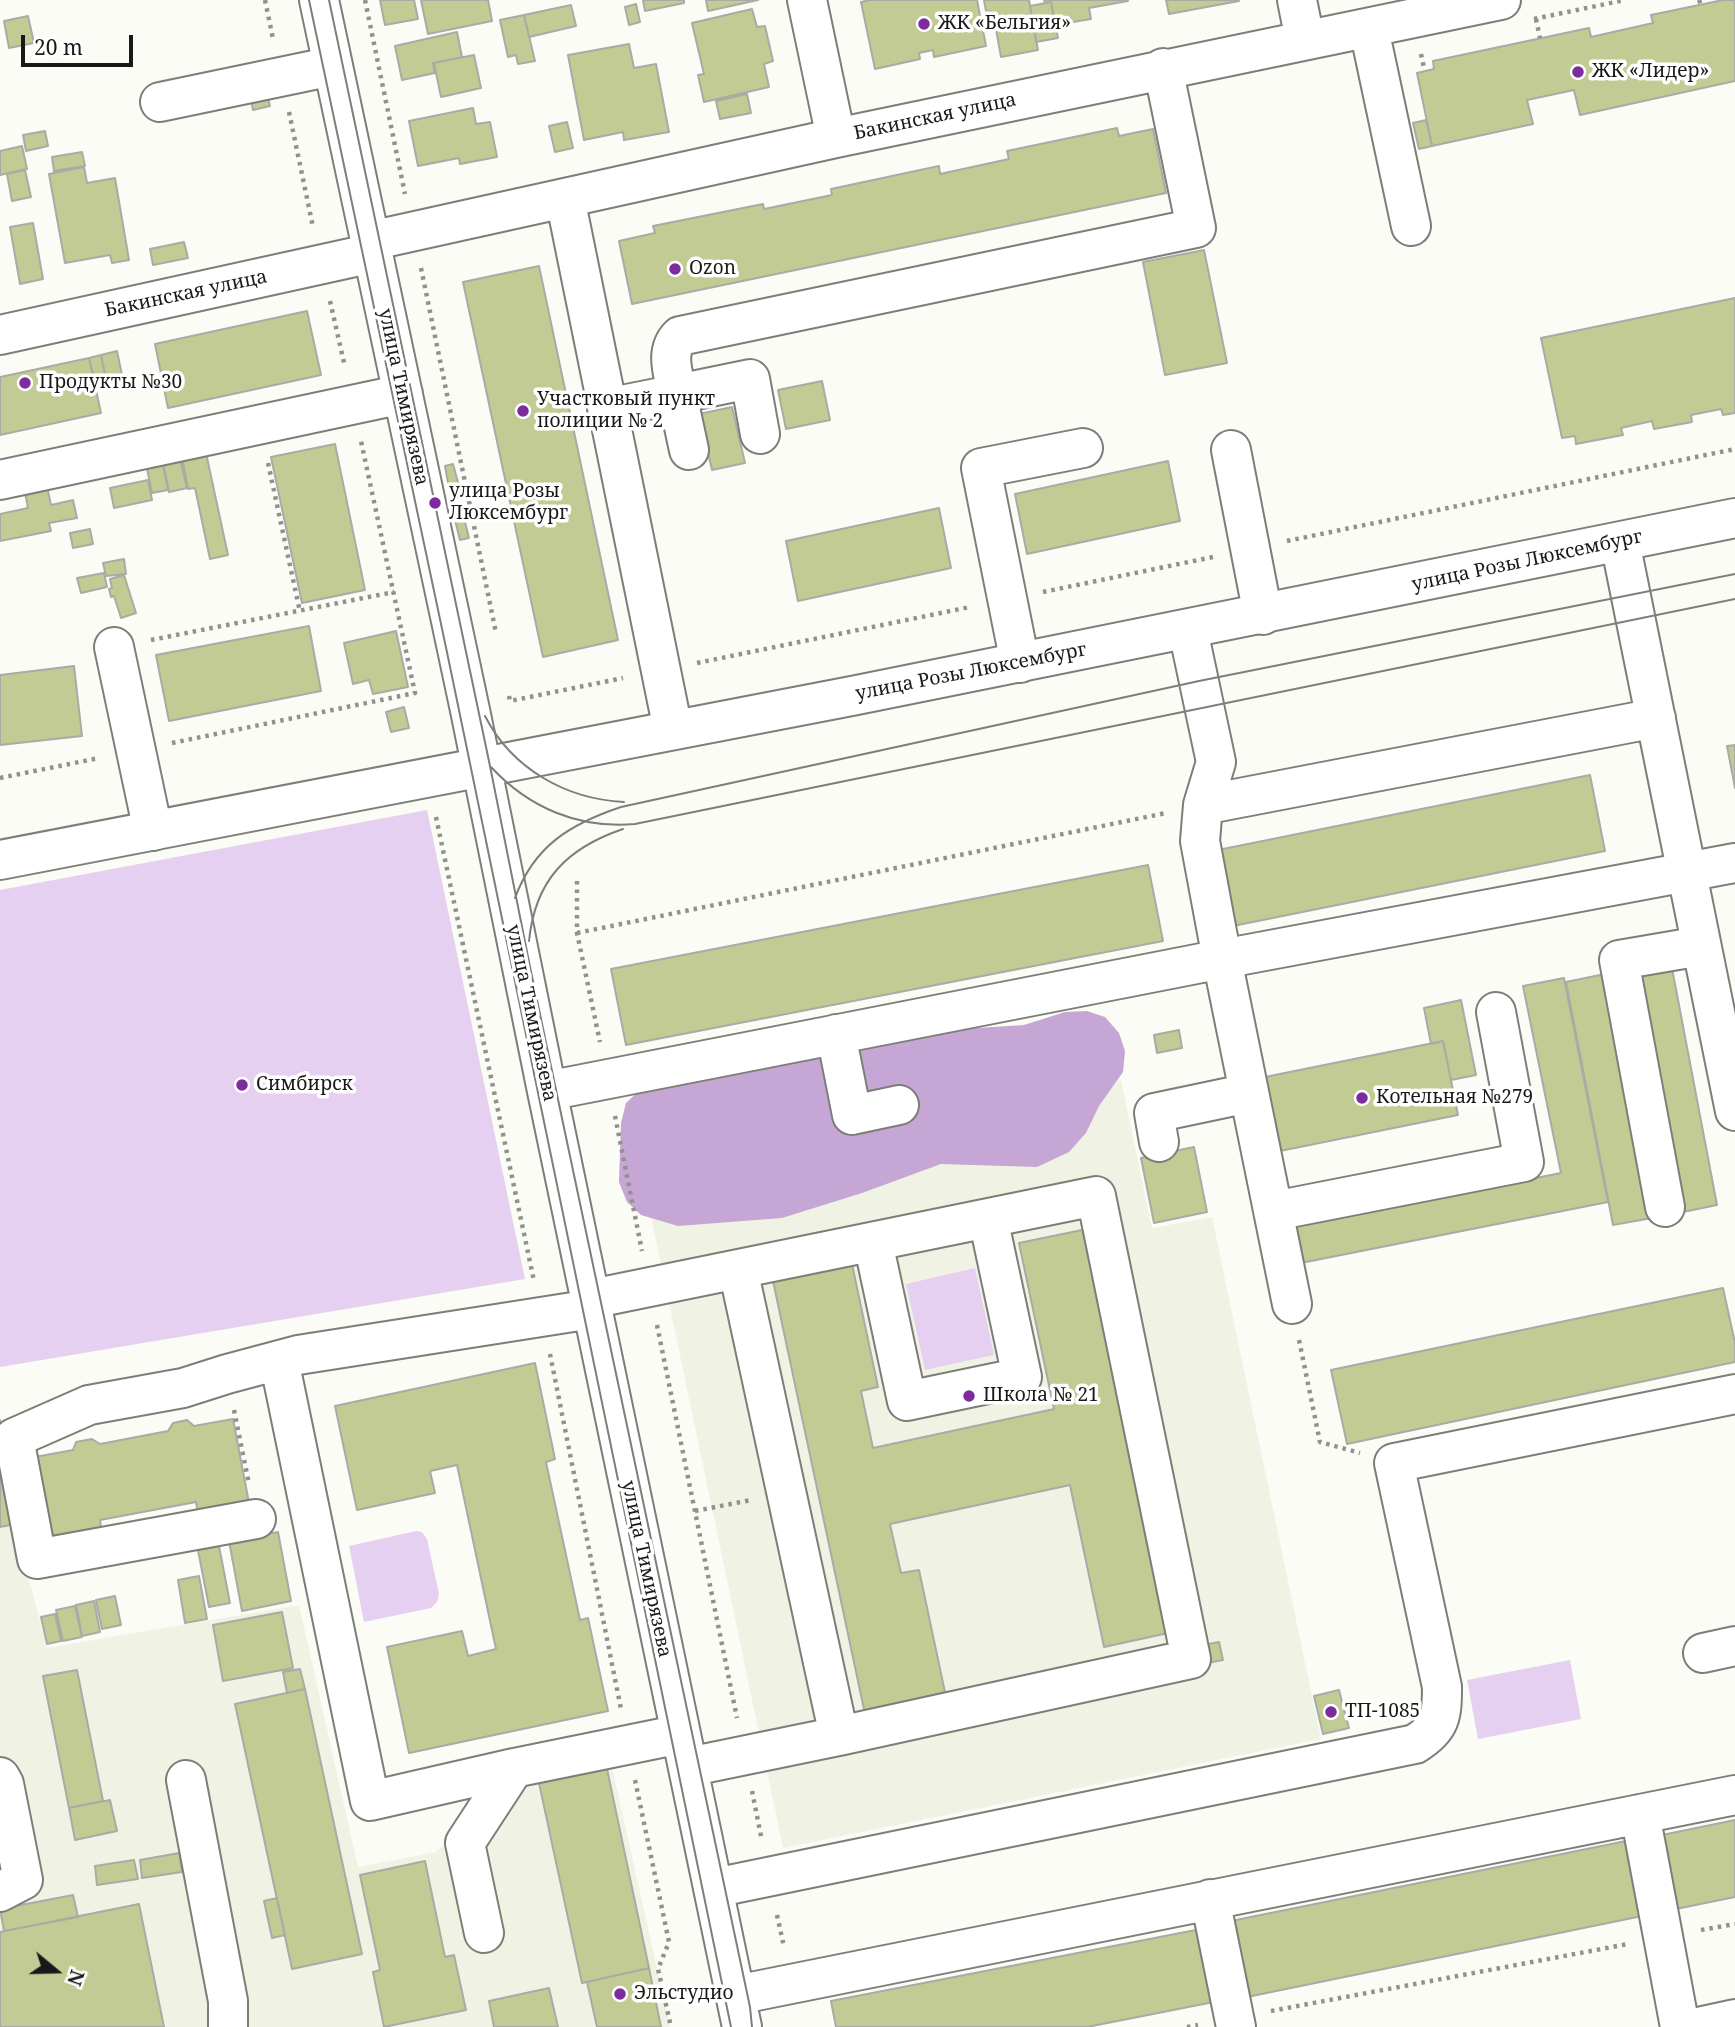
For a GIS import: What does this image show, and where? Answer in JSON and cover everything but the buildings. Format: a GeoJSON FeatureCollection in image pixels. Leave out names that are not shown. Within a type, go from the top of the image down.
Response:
{"type":"FeatureCollection","features":[{"type":"Feature","properties":{"kind":"street","name":"улица Тимирязева"},"geometry":{"type":"LineString","coordinates":[[319,0],[482,769],[739,2011]]}},
{"type":"Feature","properties":{"kind":"street"},"geometry":{"type":"LineString","coordinates":[[807,0],[836,138]]}},
{"type":"Feature","properties":{"kind":"street"},"geometry":{"type":"LineString","coordinates":[[1297,0],[1306,40]]}},
{"type":"Feature","properties":{"kind":"street","name":"Бакинская улица"},"geometry":{"type":"LineString","coordinates":[[0,335],[325,278],[371,247],[565,198],[1163,68],[1369,29],[1501,0]]}},
{"type":"Feature","properties":{"kind":"street"},"geometry":{"type":"LineString","coordinates":[[1369,29],[1411,226]]}},
{"type":"Feature","properties":{"kind":"street"},"geometry":{"type":"LineString","coordinates":[[160,102],[333,66]]}},
{"type":"Feature","properties":{"kind":"street"},"geometry":{"type":"LineString","coordinates":[[689,450],[670,354],[673,343],[680,336],[1196,228],[1163,68]]}},
{"type":"Feature","properties":{"kind":"street"},"geometry":{"type":"LineString","coordinates":[[565,198],[673,730]]}},
{"type":"Feature","properties":{"kind":"street"},"geometry":{"type":"LineString","coordinates":[[607,408],[750,379],[760,435]]}},
{"type":"Feature","properties":{"kind":"street"},"geometry":{"type":"LineString","coordinates":[[0,480],[402,394]]}},
{"type":"Feature","properties":{"kind":"street"},"geometry":{"type":"LineString","coordinates":[[1020,663],[981,468],[1083,448]]}},
{"type":"Feature","properties":{"kind":"street"},"geometry":{"type":"LineString","coordinates":[[1231,450],[1264,615]]}},
{"type":"Feature","properties":{"kind":"street","name":"улица Розы Люксембург"},"geometry":{"type":"LineString","coordinates":[[0,860],[482,769],[1188,630],[1735,518]]}},
{"type":"Feature","properties":{"kind":"street"},"geometry":{"type":"LineString","coordinates":[[1620,542],[1686,872],[1714,959],[1735,1111]]}},
{"type":"Feature","properties":{"kind":"street"},"geometry":{"type":"LineString","coordinates":[[1188,630],[1216,762],[1203,805],[1200,841],[1292,1304]]}},
{"type":"Feature","properties":{"kind":"street"},"geometry":{"type":"LineString","coordinates":[[114,647],[153,831]]}},
{"type":"Feature","properties":{"kind":"street"},"geometry":{"type":"LineString","coordinates":[[1203,805],[1656,718]]}},
{"type":"Feature","properties":{"kind":"street"},"geometry":{"type":"LineString","coordinates":[[547,1091],[1222,959],[1735,863]]}},
{"type":"Feature","properties":{"kind":"street"},"geometry":{"type":"LineString","coordinates":[[1665,1207],[1619,960],[1714,959]]}},
{"type":"Feature","properties":{"kind":"street"},"geometry":{"type":"LineString","coordinates":[[1274,1211],[1524,1162],[1496,1012]]}},
{"type":"Feature","properties":{"kind":"street"},"geometry":{"type":"LineString","coordinates":[[836,1034],[852,1115],[899,1105]]}},
{"type":"Feature","properties":{"kind":"street"},"geometry":{"type":"LineString","coordinates":[[1159,1142],[1153,1113],[1249,1093]]}},
{"type":"Feature","properties":{"kind":"street"},"geometry":{"type":"LineString","coordinates":[[256,1519],[37,1559],[14,1438],[89,1405],[183,1388],[227,1374],[279,1360],[298,1355],[542,1317],[649,1287],[1096,1196],[1191,1659],[745,1755],[628,1744],[369,1801],[279,1360]]}},
{"type":"Feature","properties":{"kind":"street"},"geometry":{"type":"LineString","coordinates":[[873,1242],[908,1401],[1022,1377],[988,1218]]}},
{"type":"Feature","properties":{"kind":"street"},"geometry":{"type":"LineString","coordinates":[[738,1269],[839,1736]]}},
{"type":"Feature","properties":{"kind":"street"},"geometry":{"type":"LineString","coordinates":[[714,1888],[1415,1744],[1432,1733],[1442,1712],[1442,1686],[1394,1463],[1735,1394]]}},
{"type":"Feature","properties":{"kind":"street"},"geometry":{"type":"LineString","coordinates":[[484,1933],[465,1843],[514,1768]]}},
{"type":"Feature","properties":{"kind":"street"},"geometry":{"type":"LineString","coordinates":[[0,1777],[4,1784],[23,1880],[0,1892]]}},
{"type":"Feature","properties":{"kind":"street"},"geometry":{"type":"LineString","coordinates":[[186,1780],[228,2001],[228,2027]]}},
{"type":"Feature","properties":{"kind":"street"},"geometry":{"type":"LineString","coordinates":[[739,2011],[792,1982],[1735,1795]]}},
{"type":"Feature","properties":{"kind":"street"},"geometry":{"type":"LineString","coordinates":[[1640,1814],[1680,2027]]}},
{"type":"Feature","properties":{"kind":"street"},"geometry":{"type":"LineString","coordinates":[[1210,1899],[1235,2023]]}},
{"type":"Feature","properties":{"kind":"street"},"geometry":{"type":"LineString","coordinates":[[1698,2027],[1735,2019]]}},
{"type":"Feature","properties":{"kind":"path"},"geometry":{"type":"LineString","coordinates":[[0,778],[415,693],[265,0]]}},
{"type":"Feature","properties":{"kind":"path"},"geometry":{"type":"LineString","coordinates":[[365,0],[404,191]]}},
{"type":"Feature","properties":{"kind":"path"},"geometry":{"type":"LineString","coordinates":[[1536,19],[1540,38]]}},
{"type":"Feature","properties":{"kind":"path"},"geometry":{"type":"LineString","coordinates":[[419,260],[496,634]]}},
{"type":"Feature","properties":{"kind":"path"},"geometry":{"type":"LineString","coordinates":[[260,424],[300,612]]}},
{"type":"Feature","properties":{"kind":"path"},"geometry":{"type":"LineString","coordinates":[[508,688],[510,701],[1735,449]]}},
{"type":"Feature","properties":{"kind":"path"},"geometry":{"type":"LineString","coordinates":[[114,647],[394,592]]}},
{"type":"Feature","properties":{"kind":"path"},"geometry":{"type":"LineString","coordinates":[[577,933],[1203,805]]}},
{"type":"Feature","properties":{"kind":"path"},"geometry":{"type":"LineString","coordinates":[[434,809],[542,1317],[669,1942],[658,1969],[671,2027]]}},
{"type":"Feature","properties":{"kind":"path"},"geometry":{"type":"LineString","coordinates":[[577,881],[577,933],[792,1982]]}},
{"type":"Feature","properties":{"kind":"path"},"geometry":{"type":"LineString","coordinates":[[1292,1304],[1320,1442],[1394,1463]]}},
{"type":"Feature","properties":{"kind":"path"},"geometry":{"type":"LineString","coordinates":[[227,1374],[256,1519]]}},
{"type":"Feature","properties":{"kind":"path"},"geometry":{"type":"LineString","coordinates":[[1187,2027],[1235,2023],[1735,1924]]}},
{"type":"Feature","properties":{"kind":"shaded area","name":"Симбирск"},"geometry":{"type":"Polygon","coordinates":[[[427,810],[525,1279],[0,1367],[0,890],[427,810]]]}},
{"type":"Feature","properties":{"kind":"shaded area"},"geometry":{"type":"Polygon","coordinates":[[[1087,1011],[1105,1017],[1119,1033],[1125,1051],[1123,1072],[1099,1106],[1086,1133],[1069,1152],[1037,1167],[941,1164],[782,1218],[678,1226],[641,1215],[627,1202],[619,1182],[621,1123],[626,1103],[640,1090],[869,1035],[1024,1025],[1065,1012],[1087,1011]]]}},
{"type":"Feature","properties":{"kind":"shaded area","name":"Школа № 21"},"geometry":{"type":"Polygon","coordinates":[[[1121,1080],[1152,1228],[1212,1217],[1321,1739],[783,1848],[644,1183],[1121,1080]]]}},
{"type":"Feature","properties":{"kind":"shaded area"},"geometry":{"type":"Polygon","coordinates":[[[975,1268],[994,1355],[925,1370],[906,1284],[975,1268]]]}},
{"type":"Feature","properties":{"kind":"shaded area"},"geometry":{"type":"Polygon","coordinates":[[[0,1420],[15,1524],[47,1648],[299,1605],[358,1867],[436,1852],[509,1786],[612,1767],[670,2027],[0,2027],[0,1420]]]}},
{"type":"Feature","properties":{"kind":"shaded area"},"geometry":{"type":"Polygon","coordinates":[[[416,1531],[422,1532],[427,1539],[439,1594],[437,1602],[431,1608],[364,1622],[349,1546],[416,1531]]]}},
{"type":"Feature","properties":{"kind":"shaded area"},"geometry":{"type":"Polygon","coordinates":[[[1570,1660],[1581,1719],[1478,1739],[1467,1680],[1570,1660]]]}},
{"type":"Feature","properties":{"kind":"tram line"},"geometry":{"type":"LineString","coordinates":[[309,0],[448,657],[731,2027]]}},
{"type":"Feature","properties":{"kind":"tram line"},"geometry":{"type":"LineString","coordinates":[[329,0],[750,2007],[752,2027]]}},
{"type":"Feature","properties":{"kind":"tram line"},"geometry":{"type":"LineString","coordinates":[[515,898],[532,864],[556,839],[586,821],[621,807],[1199,681],[1735,574]]}},
{"type":"Feature","properties":{"kind":"tram line"},"geometry":{"type":"LineString","coordinates":[[491,767],[522,794],[556,813],[594,823],[635,824],[1735,599]]}},
{"type":"Feature","properties":{"kind":"tram line"},"geometry":{"type":"LineString","coordinates":[[485,716],[510,751],[543,778],[582,795],[624,802]]}},
{"type":"Feature","properties":{"kind":"tram line"},"geometry":{"type":"LineString","coordinates":[[529,941],[538,900],[557,869],[586,846],[623,829]]}},
{"type":"Feature","properties":{"kind":"place","name":"ЖК «Бельгия»"},"geometry":{"type":"Point","coordinates":[924,24]}},
{"type":"Feature","properties":{"kind":"place","name":"ЖК «Лидер»"},"geometry":{"type":"Point","coordinates":[1578,72]}},
{"type":"Feature","properties":{"kind":"place","name":"Ozon"},"geometry":{"type":"Point","coordinates":[675,269]}},
{"type":"Feature","properties":{"kind":"place","name":"Продукты №30"},"geometry":{"type":"Point","coordinates":[25,383]}},
{"type":"Feature","properties":{"kind":"place","name":"Участковый пункт полиции № 2"},"geometry":{"type":"Point","coordinates":[523,411]}},
{"type":"Feature","properties":{"kind":"place","name":"улица Розы Люксембург"},"geometry":{"type":"Point","coordinates":[435,503]}},
{"type":"Feature","properties":{"kind":"place","name":"Симбирск"},"geometry":{"type":"Point","coordinates":[242,1085]}},
{"type":"Feature","properties":{"kind":"place","name":"Котельная №279"},"geometry":{"type":"Point","coordinates":[1362,1098]}},
{"type":"Feature","properties":{"kind":"place","name":"Школа № 21"},"geometry":{"type":"Point","coordinates":[969,1396]}},
{"type":"Feature","properties":{"kind":"place","name":"ТП-1085"},"geometry":{"type":"Point","coordinates":[1331,1712]}},
{"type":"Feature","properties":{"kind":"place","name":"Эльстудио"},"geometry":{"type":"Point","coordinates":[620,1994]}}]}
